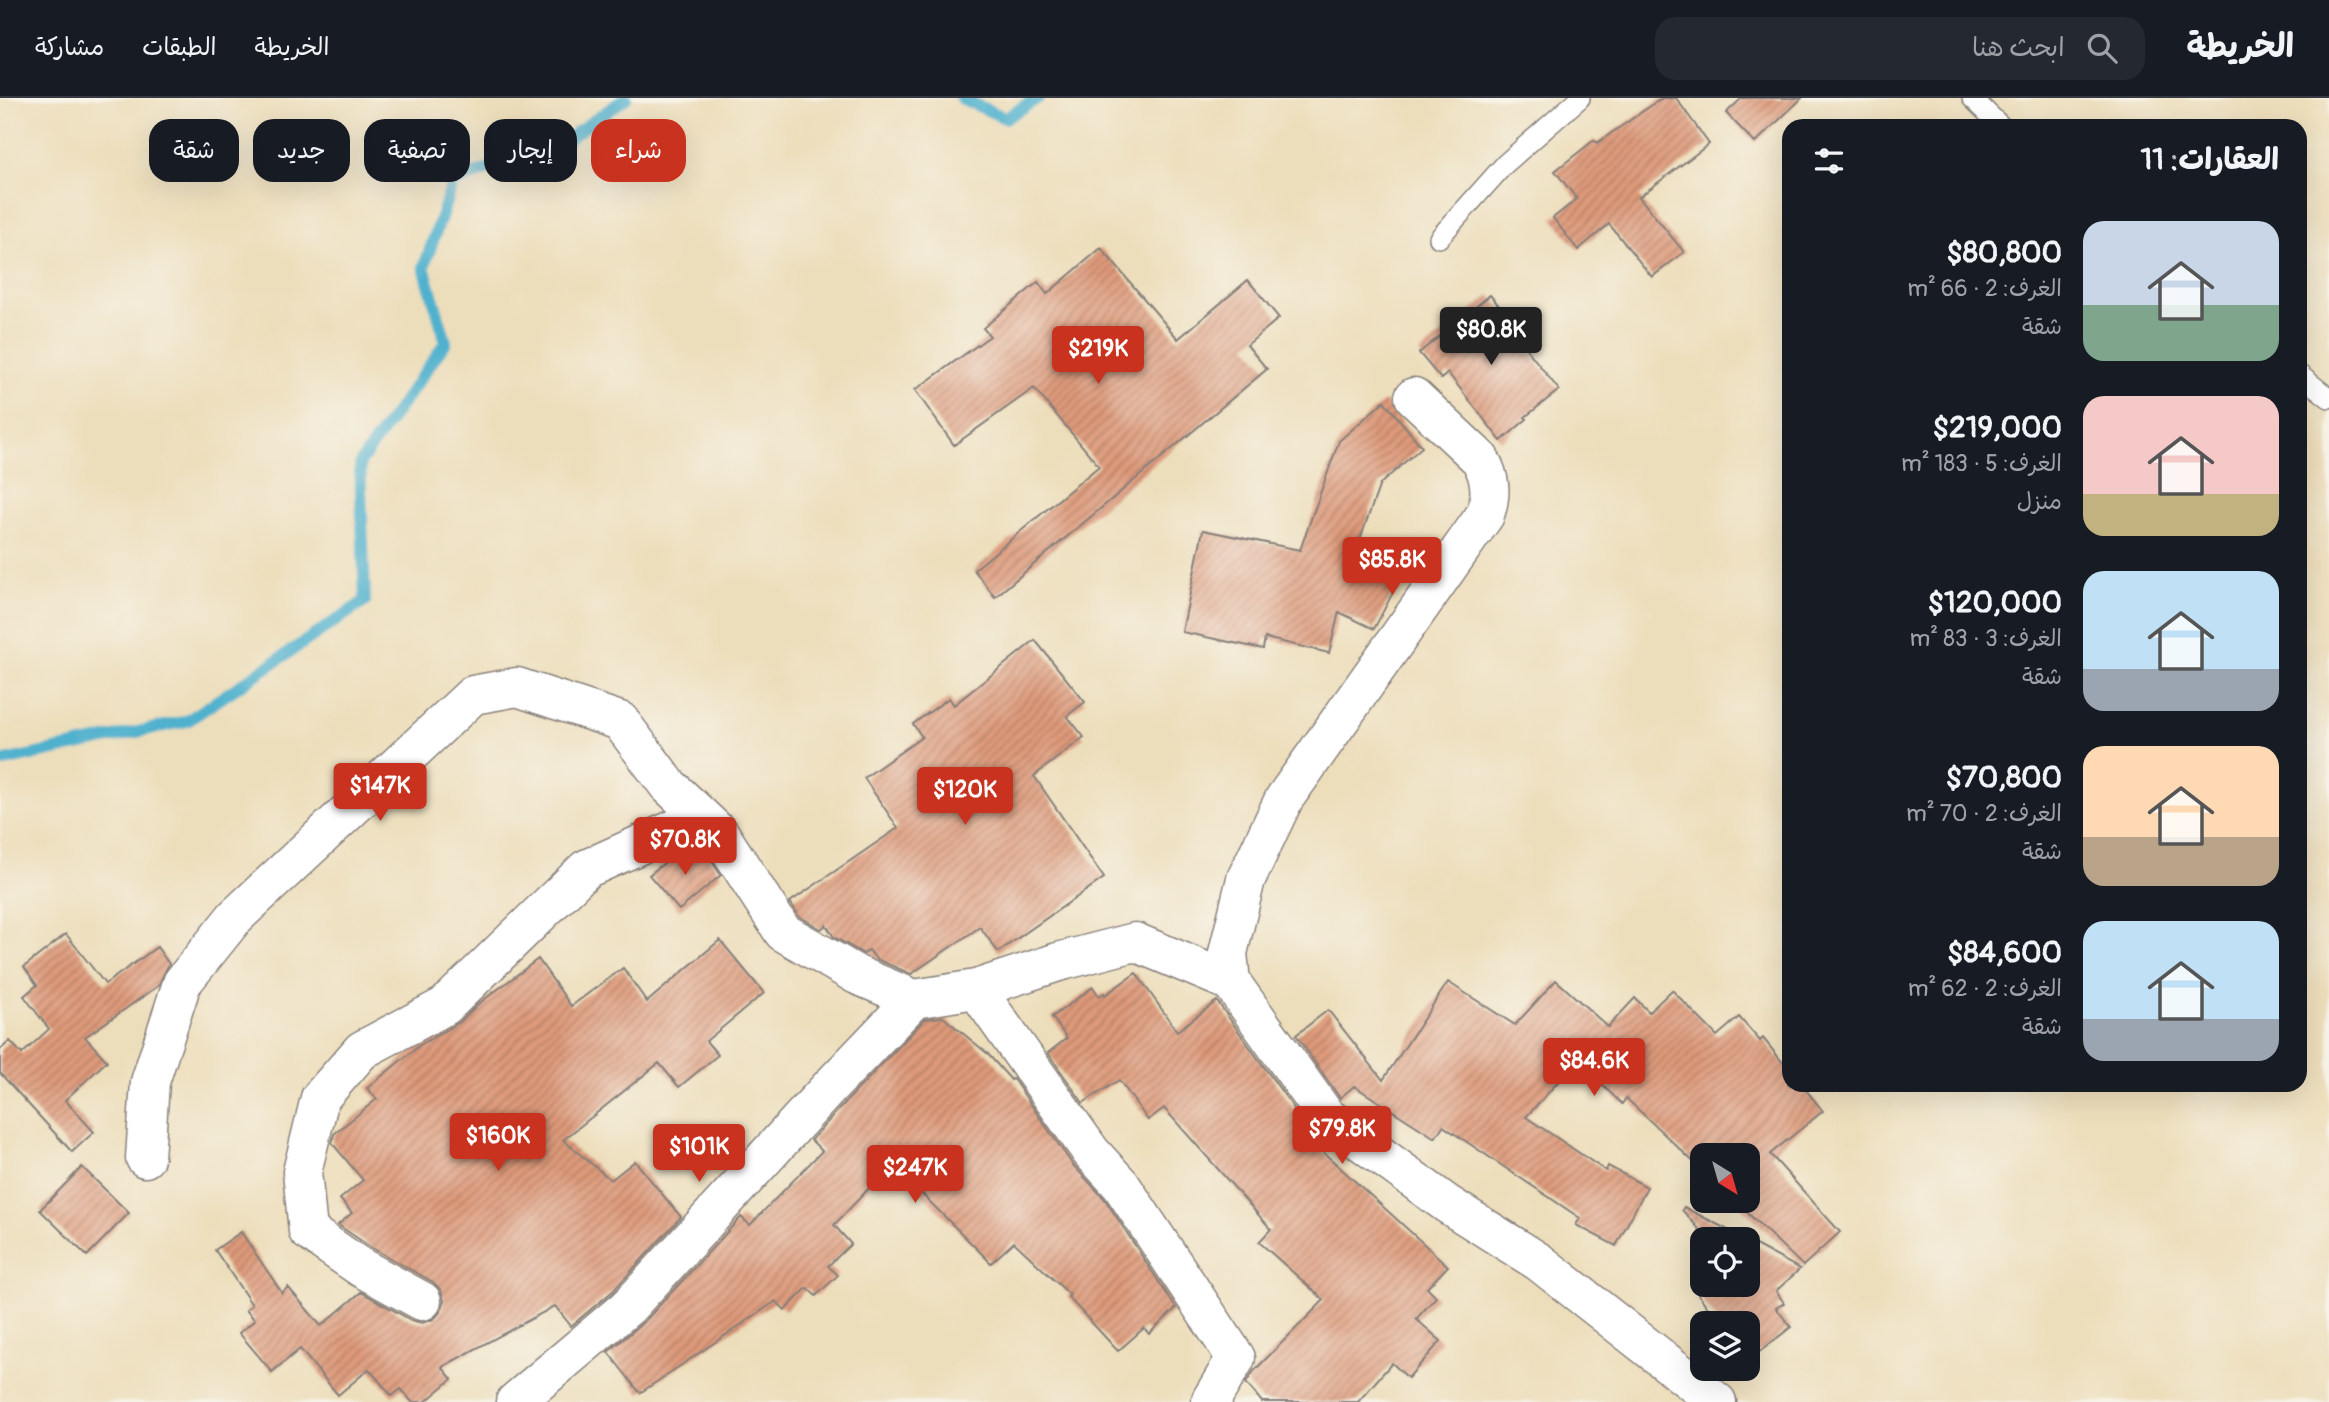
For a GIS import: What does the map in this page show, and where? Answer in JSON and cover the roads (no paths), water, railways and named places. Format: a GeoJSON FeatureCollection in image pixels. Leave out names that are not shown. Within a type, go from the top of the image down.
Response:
{"type":"FeatureCollection","features":[{"type":"Feature","properties":{"kind":"street"},"geometry":{"type":"LineString","coordinates":[[1414,397],[1480,459],[1490,486],[1485,515],[1284,799],[1246,879],[1228,953],[1231,982],[1326,1116],[1447,1204],[1539,1262],[1717,1402]]}},
{"type":"Feature","properties":{"kind":"street"},"geometry":{"type":"LineString","coordinates":[[145,1158],[150,1082],[182,983],[235,917],[474,695],[517,687],[620,721],[668,785],[720,834],[783,932],[857,975],[914,999],[976,989],[1058,962],[1135,942],[1231,982]]}},
{"type":"Feature","properties":{"kind":"street"},"geometry":{"type":"LineString","coordinates":[[422,1301],[360,1267],[308,1231],[302,1172],[320,1098],[362,1050],[445,1006],[586,869],[677,828],[720,834]]}},
{"type":"Feature","properties":{"kind":"street"},"geometry":{"type":"LineString","coordinates":[[976,989],[1091,1152],[1121,1185],[1236,1358],[1211,1400],[1213,1402]]}},
{"type":"Feature","properties":{"kind":"street"},"geometry":{"type":"LineString","coordinates":[[515,1402],[629,1306],[808,1110],[914,999]]}},
{"type":"Feature","properties":{"kind":"lane"},"geometry":{"type":"LineString","coordinates":[[1439,238],[1505,164],[1580,98]]}},
{"type":"Feature","properties":{"kind":"lane"},"geometry":{"type":"LineString","coordinates":[[1972,98],[1994,119]]}},
{"type":"Feature","properties":{"kind":"lane"},"geometry":{"type":"LineString","coordinates":[[2307,381],[2329,398]]}},
{"type":"Feature","properties":{"kind":"waterway"},"geometry":{"type":"LineString","coordinates":[[0,762],[187,721],[365,601],[360,463],[446,342],[424,267],[453,182],[563,142],[626,98]]}},
{"type":"Feature","properties":{"kind":"waterway"},"geometry":{"type":"LineString","coordinates":[[961,98],[1005,118],[1038,98]]}}]}
